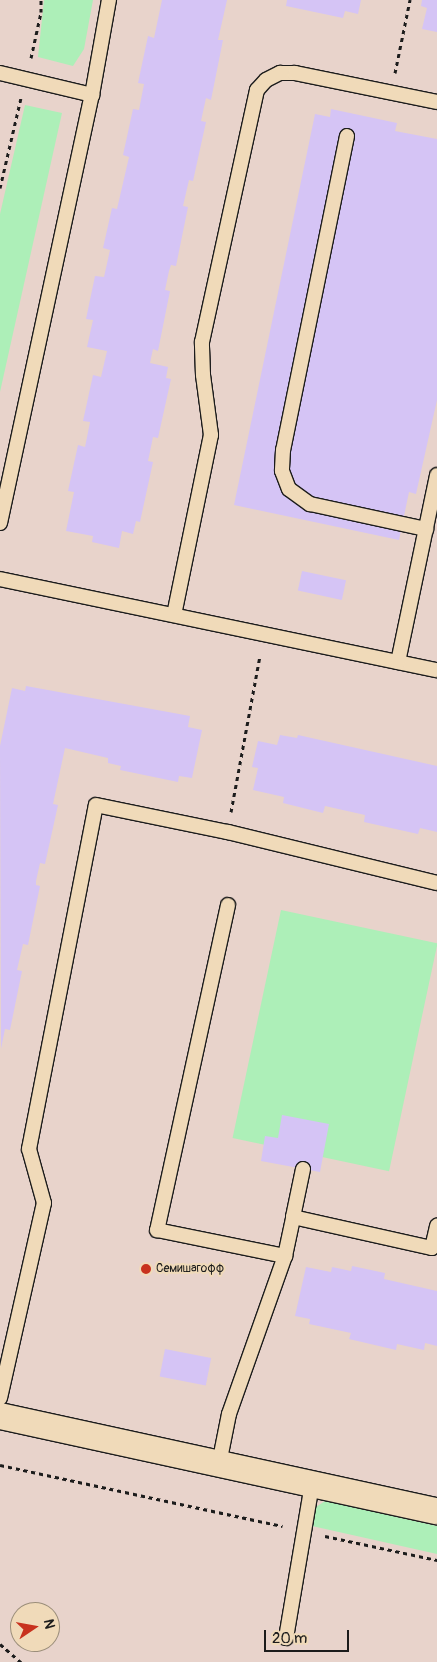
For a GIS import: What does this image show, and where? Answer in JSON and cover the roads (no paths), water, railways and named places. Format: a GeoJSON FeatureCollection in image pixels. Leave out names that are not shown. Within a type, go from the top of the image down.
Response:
{"type":"FeatureCollection","features":[{"type":"Feature","properties":{"kind":"street"},"geometry":{"type":"LineString","coordinates":[[0,1416],[437,1512]]}},
{"type":"Feature","properties":{"kind":"lane"},"geometry":{"type":"LineString","coordinates":[[0,523],[92,95],[109,0]]}},
{"type":"Feature","properties":{"kind":"lane"},"geometry":{"type":"LineString","coordinates":[[0,72],[92,95]]}},
{"type":"Feature","properties":{"kind":"lane"},"geometry":{"type":"LineString","coordinates":[[174,615],[211,435],[203,375],[202,342],[257,90],[266,80],[280,73],[294,73],[437,102]]}},
{"type":"Feature","properties":{"kind":"lane"},"geometry":{"type":"LineString","coordinates":[[347,136],[283,450],[282,471],[289,489],[310,504],[426,529]]}},
{"type":"Feature","properties":{"kind":"lane"},"geometry":{"type":"LineString","coordinates":[[398,662],[437,475]]}},
{"type":"Feature","properties":{"kind":"lane"},"geometry":{"type":"LineString","coordinates":[[0,579],[437,670]]}},
{"type":"Feature","properties":{"kind":"lane"},"geometry":{"type":"LineString","coordinates":[[0,1398],[44,1203],[29,1150],[96,805],[228,832],[437,883]]}},
{"type":"Feature","properties":{"kind":"lane"},"geometry":{"type":"LineString","coordinates":[[228,905],[156,1230],[285,1256]]}},
{"type":"Feature","properties":{"kind":"lane"},"geometry":{"type":"LineString","coordinates":[[219,1464],[229,1414],[285,1256],[303,1169]]}},
{"type":"Feature","properties":{"kind":"lane"},"geometry":{"type":"LineString","coordinates":[[293,1217],[432,1248],[437,1226]]}},
{"type":"Feature","properties":{"kind":"lane"},"geometry":{"type":"LineString","coordinates":[[286,1638],[312,1484]]}},
{"type":"Feature","properties":{"kind":"place","name":"Семишагофф"},"geometry":{"type":"Point","coordinates":[146,1269]}}]}
